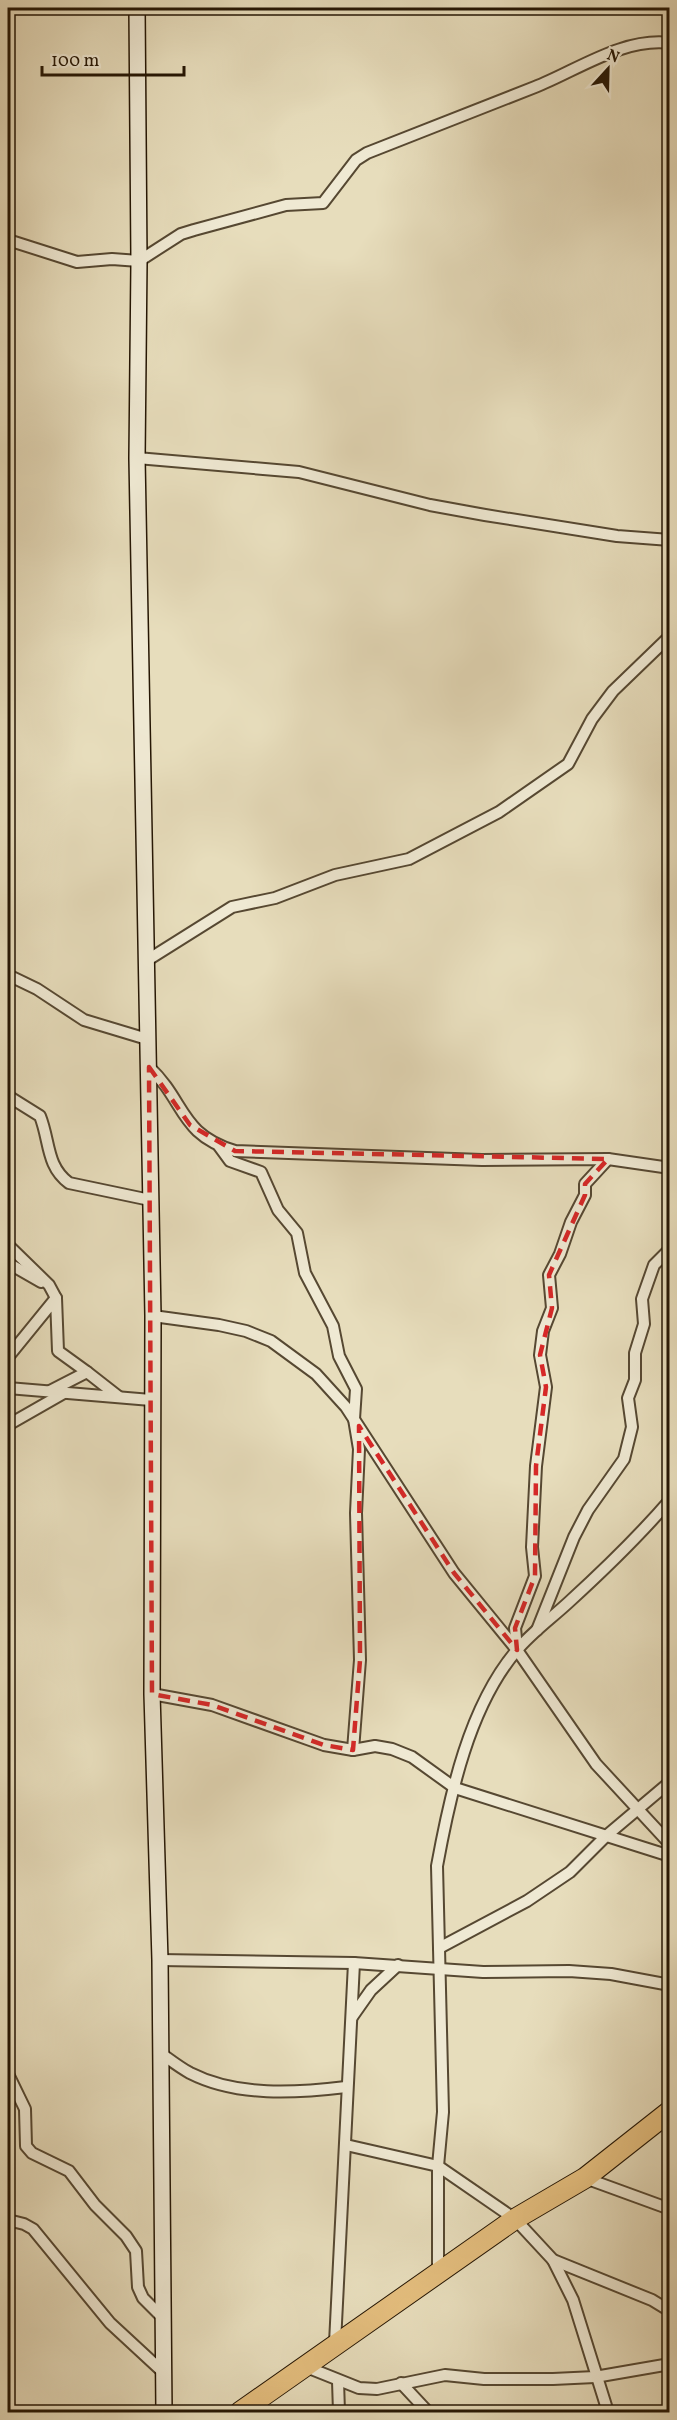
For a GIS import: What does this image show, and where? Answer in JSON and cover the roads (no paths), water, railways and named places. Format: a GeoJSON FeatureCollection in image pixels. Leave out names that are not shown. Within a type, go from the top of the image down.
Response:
{"type":"FeatureCollection","features":[{"type":"Feature","properties":{"kind":"highway"},"geometry":{"type":"LineString","coordinates":[[240,2412],[335,2343],[515,2219],[585,2178],[669,2112]]}},
{"type":"Feature","properties":{"kind":"main road"},"geometry":{"type":"LineString","coordinates":[[137,8],[139,261],[137,458],[153,1316],[152,1694],[160,1960],[161,2316],[164,2412]]}},
{"type":"Feature","properties":{"kind":"street"},"geometry":{"type":"LineString","coordinates":[[8,240],[77,262],[112,258],[139,261],[188,232],[285,205],[323,203],[356,160],[367,153],[537,86],[610,53],[638,46],[669,43]]}},
{"type":"Feature","properties":{"kind":"street"},"geometry":{"type":"LineString","coordinates":[[137,458],[299,472],[474,513],[617,536],[669,540]]}},
{"type":"Feature","properties":{"kind":"street"},"geometry":{"type":"LineString","coordinates":[[146,961],[232,907],[275,898],[335,874],[409,859],[499,812],[568,764],[592,719],[613,691],[669,636]]}},
{"type":"Feature","properties":{"kind":"street"},"geometry":{"type":"LineString","coordinates":[[8,975],[37,989],[84,1020],[147,1040]]}},
{"type":"Feature","properties":{"kind":"street"},"geometry":{"type":"LineString","coordinates":[[149,1067],[162,1080],[190,1125],[219,1146],[230,1161],[261,1172],[278,1210],[297,1233],[305,1273],[333,1326],[339,1356],[356,1389],[354,1419],[359,1449],[356,1513],[360,1648],[353,1750]]}},
{"type":"Feature","properties":{"kind":"street"},"geometry":{"type":"LineString","coordinates":[[8,1096],[40,1116],[51,1162],[69,1183],[150,1200]]}},
{"type":"Feature","properties":{"kind":"street"},"geometry":{"type":"LineString","coordinates":[[219,1146],[236,1151],[273,1155],[482,1160],[608,1159],[669,1168]]}},
{"type":"Feature","properties":{"kind":"street"},"geometry":{"type":"LineString","coordinates":[[517,1650],[515,1628],[535,1576],[532,1547],[536,1466],[546,1409],[546,1387],[540,1355],[543,1330],[552,1308],[549,1275],[560,1254],[570,1222],[585,1195],[585,1184],[608,1159]]}},
{"type":"Feature","properties":{"kind":"street"},"geometry":{"type":"LineString","coordinates":[[8,1245],[47,1283],[56,1298],[58,1351],[119,1398]]}},
{"type":"Feature","properties":{"kind":"street"},"geometry":{"type":"LineString","coordinates":[[535,1633],[573,1537],[588,1510],[624,1459],[632,1427],[628,1398],[635,1380],[635,1353],[644,1324],[642,1299],[654,1265],[669,1249]]}},
{"type":"Feature","properties":{"kind":"street"},"geometry":{"type":"LineString","coordinates":[[8,1263],[35,1280],[47,1283]]}},
{"type":"Feature","properties":{"kind":"street"},"geometry":{"type":"LineString","coordinates":[[8,1357],[56,1298]]}},
{"type":"Feature","properties":{"kind":"street"},"geometry":{"type":"LineString","coordinates":[[153,1316],[219,1325],[271,1341],[316,1374],[354,1419],[454,1573],[517,1650],[583,1746],[636,1810],[669,1844]]}},
{"type":"Feature","properties":{"kind":"street"},"geometry":{"type":"LineString","coordinates":[[49,1392],[87,1372]]}},
{"type":"Feature","properties":{"kind":"street"},"geometry":{"type":"LineString","coordinates":[[8,1388],[151,1400]]}},
{"type":"Feature","properties":{"kind":"street"},"geometry":{"type":"LineString","coordinates":[[8,1425],[64,1393]]}},
{"type":"Feature","properties":{"kind":"street"},"geometry":{"type":"LineString","coordinates":[[438,2272],[438,2166],[443,2112],[437,1866],[465,1750],[480,1708],[517,1650],[622,1552],[669,1500]]}},
{"type":"Feature","properties":{"kind":"street"},"geometry":{"type":"LineString","coordinates":[[152,1694],[212,1705],[324,1745],[353,1750],[375,1746],[392,1749],[412,1757],[455,1788],[669,1856]]}},
{"type":"Feature","properties":{"kind":"street"},"geometry":{"type":"LineString","coordinates":[[439,1948],[527,1901],[570,1872],[606,1836],[669,1782]]}},
{"type":"Feature","properties":{"kind":"street"},"geometry":{"type":"LineString","coordinates":[[160,1960],[354,1963],[438,1970],[569,1971],[611,1974],[669,1986]]}},
{"type":"Feature","properties":{"kind":"street"},"geometry":{"type":"LineString","coordinates":[[335,2343],[354,1963]]}},
{"type":"Feature","properties":{"kind":"street"},"geometry":{"type":"LineString","coordinates":[[351,2020],[371,1990],[398,1965]]}},
{"type":"Feature","properties":{"kind":"street"},"geometry":{"type":"LineString","coordinates":[[159,2052],[191,2073],[249,2088],[294,2093],[346,2087]]}},
{"type":"Feature","properties":{"kind":"street"},"geometry":{"type":"LineString","coordinates":[[8,2074],[25,2109],[26,2146],[32,2153],[69,2171],[95,2205],[126,2236],[138,2258],[138,2287],[143,2298],[161,2316]]}},
{"type":"Feature","properties":{"kind":"street"},"geometry":{"type":"LineString","coordinates":[[346,2145],[438,2166],[515,2219],[553,2260],[573,2300],[595,2377],[608,2412]]}},
{"type":"Feature","properties":{"kind":"street"},"geometry":{"type":"LineString","coordinates":[[585,2178],[669,2209]]}},
{"type":"Feature","properties":{"kind":"street"},"geometry":{"type":"LineString","coordinates":[[8,2220],[33,2229],[110,2324],[163,2372]]}},
{"type":"Feature","properties":{"kind":"street"},"geometry":{"type":"LineString","coordinates":[[553,2260],[652,2300],[669,2311]]}},
{"type":"Feature","properties":{"kind":"street"},"geometry":{"type":"LineString","coordinates":[[304,2366],[359,2388],[377,2389],[445,2375],[484,2379],[595,2377],[669,2364]]}},
{"type":"Feature","properties":{"kind":"street"},"geometry":{"type":"LineString","coordinates":[[338,2381],[339,2412]]}},
{"type":"Feature","properties":{"kind":"street"},"geometry":{"type":"LineString","coordinates":[[401,2383],[428,2412]]}}]}
